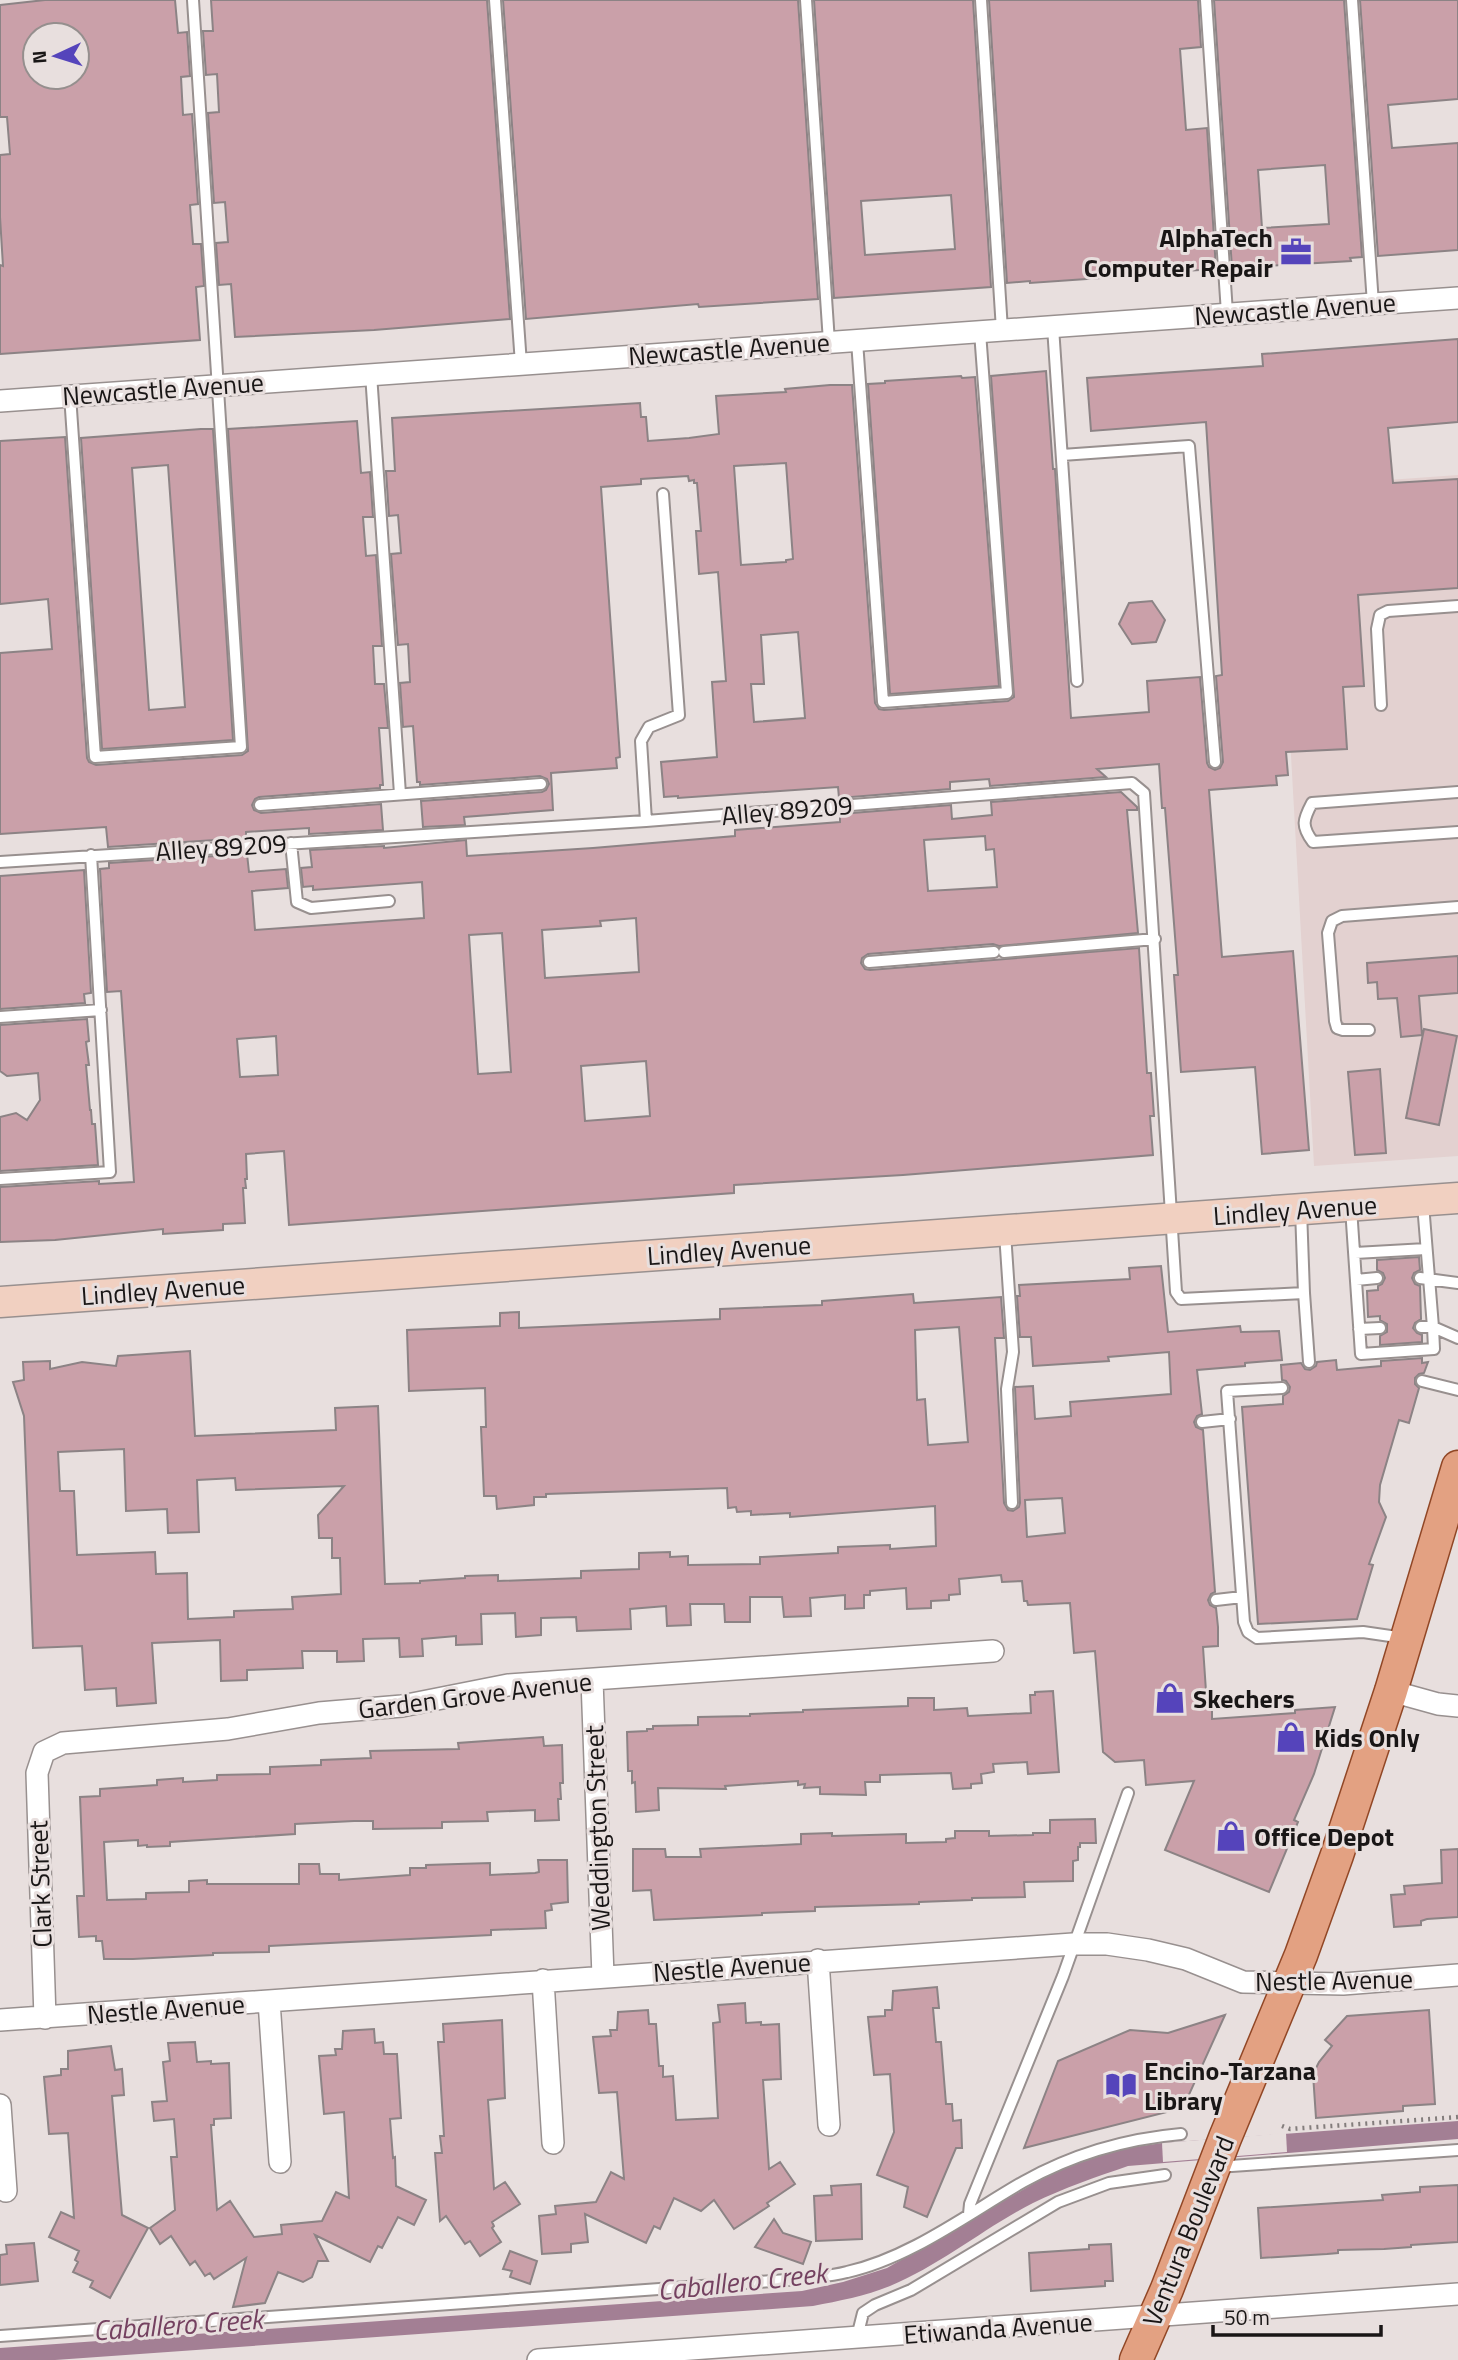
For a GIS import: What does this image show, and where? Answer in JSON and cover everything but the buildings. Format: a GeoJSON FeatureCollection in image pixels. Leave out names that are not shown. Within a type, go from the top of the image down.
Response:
{"type":"FeatureCollection","features":[{"type":"Feature","properties":{"kind":"main road","name":"Lindley Avenue"},"geometry":{"type":"LineString","coordinates":[[0,1302],[1458,1198]]}},
{"type":"Feature","properties":{"kind":"main road","name":"Ventura Boulevard"},"geometry":{"type":"LineString","coordinates":[[1136,2360],[1156,2316],[1337,1856],[1391,1690],[1458,1467]]}},
{"type":"Feature","properties":{"kind":"street","name":"Newcastle Avenue"},"geometry":{"type":"LineString","coordinates":[[0,401],[1458,298]]}},
{"type":"Feature","properties":{"kind":"street","name":"Garden Grove Avenue"},"geometry":{"type":"LineString","coordinates":[[44,1752],[63,1743],[228,1730],[319,1713],[402,1706],[508,1685],[993,1651]]}},
{"type":"Feature","properties":{"kind":"street","name":"Weddington Street"},"geometry":{"type":"LineString","coordinates":[[592,1680],[603,1976]]}},
{"type":"Feature","properties":{"kind":"street"},"geometry":{"type":"LineString","coordinates":[[1391,1690],[1438,1704],[1458,1706]]}},
{"type":"Feature","properties":{"kind":"street","name":"Clark Street"},"geometry":{"type":"LineString","coordinates":[[44,1752],[37,1773],[45,2018]]}},
{"type":"Feature","properties":{"kind":"street","name":"Nestle Avenue"},"geometry":{"type":"LineString","coordinates":[[0,2020],[1073,1944],[1107,1944],[1148,1950],[1186,1959],[1243,1982],[1343,1984],[1458,1975]]}},
{"type":"Feature","properties":{"kind":"street"},"geometry":{"type":"LineString","coordinates":[[818,1960],[830,2125]]}},
{"type":"Feature","properties":{"kind":"street"},"geometry":{"type":"LineString","coordinates":[[543,1980],[554,2143]]}},
{"type":"Feature","properties":{"kind":"street"},"geometry":{"type":"LineString","coordinates":[[269,2001],[280,2162]]}},
{"type":"Feature","properties":{"kind":"street"},"geometry":{"type":"LineString","coordinates":[[0,2105],[6,2191]]}},
{"type":"Feature","properties":{"kind":"street","name":"Etiwanda Avenue"},"geometry":{"type":"LineString","coordinates":[[538,2360],[1458,2294]]}},
{"type":"Feature","properties":{"kind":"lane"},"geometry":{"type":"LineString","coordinates":[[70,396],[95,757],[241,747],[193,0]]}},
{"type":"Feature","properties":{"kind":"lane"},"geometry":{"type":"LineString","coordinates":[[495,0],[521,364]]}},
{"type":"Feature","properties":{"kind":"lane"},"geometry":{"type":"LineString","coordinates":[[806,0],[829,342]]}},
{"type":"Feature","properties":{"kind":"lane"},"geometry":{"type":"LineString","coordinates":[[981,0],[1002,330]]}},
{"type":"Feature","properties":{"kind":"lane"},"geometry":{"type":"LineString","coordinates":[[1206,0],[1227,313]]}},
{"type":"Feature","properties":{"kind":"lane"},"geometry":{"type":"LineString","coordinates":[[1352,0],[1373,304]]}},
{"type":"Feature","properties":{"kind":"lane"},"geometry":{"type":"LineString","coordinates":[[1053,327],[1077,681]]}},
{"type":"Feature","properties":{"kind":"lane"},"geometry":{"type":"LineString","coordinates":[[857,341],[883,702],[1007,693],[980,332]]}},
{"type":"Feature","properties":{"kind":"lane"},"geometry":{"type":"LineString","coordinates":[[371,374],[400,794]]}},
{"type":"Feature","properties":{"kind":"lane"},"geometry":{"type":"LineString","coordinates":[[1062,455],[1189,446],[1215,762]]}},
{"type":"Feature","properties":{"kind":"lane"},"geometry":{"type":"LineString","coordinates":[[646,821],[641,741],[649,727],[679,715],[663,494]]}},
{"type":"Feature","properties":{"kind":"lane"},"geometry":{"type":"LineString","coordinates":[[1381,705],[1377,629],[1380,615],[1388,611],[1458,606]]}},
{"type":"Feature","properties":{"kind":"lane","name":"Alley 89209"},"geometry":{"type":"LineString","coordinates":[[0,862],[646,821],[1132,783],[1144,793],[1176,1292],[1181,1299],[1304,1293]]}},
{"type":"Feature","properties":{"kind":"lane"},"geometry":{"type":"LineString","coordinates":[[260,804],[541,784]]}},
{"type":"Feature","properties":{"kind":"lane"},"geometry":{"type":"LineString","coordinates":[[1458,792],[1312,803],[1305,817],[1305,831],[1313,842],[1458,832]]}},
{"type":"Feature","properties":{"kind":"lane"},"geometry":{"type":"LineString","coordinates":[[291,843],[297,902],[303,906],[311,908],[389,901]]}},
{"type":"Feature","properties":{"kind":"lane"},"geometry":{"type":"LineString","coordinates":[[0,1179],[110,1172],[91,855]]}},
{"type":"Feature","properties":{"kind":"lane"},"geometry":{"type":"LineString","coordinates":[[1369,1030],[1337,1028],[1328,933],[1332,921],[1342,916],[1458,907]]}},
{"type":"Feature","properties":{"kind":"lane"},"geometry":{"type":"LineString","coordinates":[[869,961],[1155,939]]}},
{"type":"Feature","properties":{"kind":"lane"},"geometry":{"type":"LineString","coordinates":[[0,1017],[101,1010]]}},
{"type":"Feature","properties":{"kind":"lane"},"geometry":{"type":"LineString","coordinates":[[1351,1205],[1361,1353],[1434,1349],[1427,1327],[1423,1200]]}},
{"type":"Feature","properties":{"kind":"lane"},"geometry":{"type":"LineString","coordinates":[[1301,1209],[1309,1362]]}},
{"type":"Feature","properties":{"kind":"lane"},"geometry":{"type":"LineString","coordinates":[[1004,1231],[1013,1352],[1007,1389],[1012,1503]]}},
{"type":"Feature","properties":{"kind":"lane"},"geometry":{"type":"LineString","coordinates":[[1355,1253],[1426,1249]]}},
{"type":"Feature","properties":{"kind":"lane"},"geometry":{"type":"LineString","coordinates":[[1356,1280],[1377,1278]]}},
{"type":"Feature","properties":{"kind":"lane"},"geometry":{"type":"LineString","coordinates":[[1425,1278],[1458,1283]]}},
{"type":"Feature","properties":{"kind":"lane"},"geometry":{"type":"LineString","coordinates":[[1427,1327],[1458,1338]]}},
{"type":"Feature","properties":{"kind":"lane"},"geometry":{"type":"LineString","coordinates":[[1359,1329],[1380,1328]]}},
{"type":"Feature","properties":{"kind":"lane"},"geometry":{"type":"LineString","coordinates":[[1422,1381],[1458,1390]]}},
{"type":"Feature","properties":{"kind":"lane"},"geometry":{"type":"LineString","coordinates":[[1282,1388],[1227,1391],[1244,1622],[1248,1632],[1257,1638],[1363,1632],[1407,1638]]}},
{"type":"Feature","properties":{"kind":"lane"},"geometry":{"type":"LineString","coordinates":[[1202,1422],[1230,1419]]}},
{"type":"Feature","properties":{"kind":"lane"},"geometry":{"type":"LineString","coordinates":[[1216,1600],[1242,1597]]}},
{"type":"Feature","properties":{"kind":"lane"},"geometry":{"type":"LineString","coordinates":[[969,2214],[970,2204],[1063,1976],[1128,1793]]}},
{"type":"Feature","properties":{"kind":"lane"},"geometry":{"type":"LineString","coordinates":[[0,2336],[800,2279],[849,2272],[901,2253],[1025,2181],[1089,2151],[1131,2139],[1181,2134]]}},
{"type":"Feature","properties":{"kind":"lane"},"geometry":{"type":"LineString","coordinates":[[1219,2154],[1458,2150]]}},
{"type":"Feature","properties":{"kind":"lane"},"geometry":{"type":"LineString","coordinates":[[857,2337],[863,2313],[911,2290],[1058,2202],[1109,2183],[1166,2175]]}},
{"type":"Feature","properties":{"kind":"path"},"geometry":{"type":"LineString","coordinates":[[1282,2126],[1290,2129],[1458,2117]]}},
{"type":"Feature","properties":{"kind":"shaded area"},"geometry":{"type":"Polygon","coordinates":[[[1458,475],[1458,1156],[1314,1166],[1276,488],[1458,475]]]}},
{"type":"Feature","properties":{"kind":"shaded area"},"geometry":{"type":"Polygon","coordinates":[[[1458,2121],[1458,2139],[1128,2166],[1033,2203],[927,2268],[890,2286],[813,2306],[55,2360],[0,2360],[0,2348],[802,2291],[887,2268],[1045,2177],[1085,2159],[1127,2148],[1162,2143],[1458,2121]]]}},
{"type":"Feature","properties":{"kind":"pier"},"geometry":{"type":"Polygon","coordinates":[[[1286,2133],[1287,2152],[1163,2162],[1162,2143],[1286,2133]]]}},
{"type":"Feature","properties":{"kind":"place","name":"AlphaTech Computer Repair"},"geometry":{"type":"Point","coordinates":[1296,252]}},
{"type":"Feature","properties":{"kind":"place","name":"Skechers"},"geometry":{"type":"Point","coordinates":[1170,1698]}},
{"type":"Feature","properties":{"kind":"place","name":"Kids Only"},"geometry":{"type":"Point","coordinates":[1291,1737]}},
{"type":"Feature","properties":{"kind":"place","name":"Office Depot"},"geometry":{"type":"Point","coordinates":[1231,1836]}},
{"type":"Feature","properties":{"kind":"place","name":"Encino-Tarzana Library"},"geometry":{"type":"Point","coordinates":[1121,2085]}},
{"type":"Feature","properties":{"kind":"water label","name":"Caballero Creek"},"geometry":{"type":"Point","coordinates":[742,2281]}},
{"type":"Feature","properties":{"kind":"water label","name":"Caballero Creek"},"geometry":{"type":"Point","coordinates":[178,2324]}}]}
